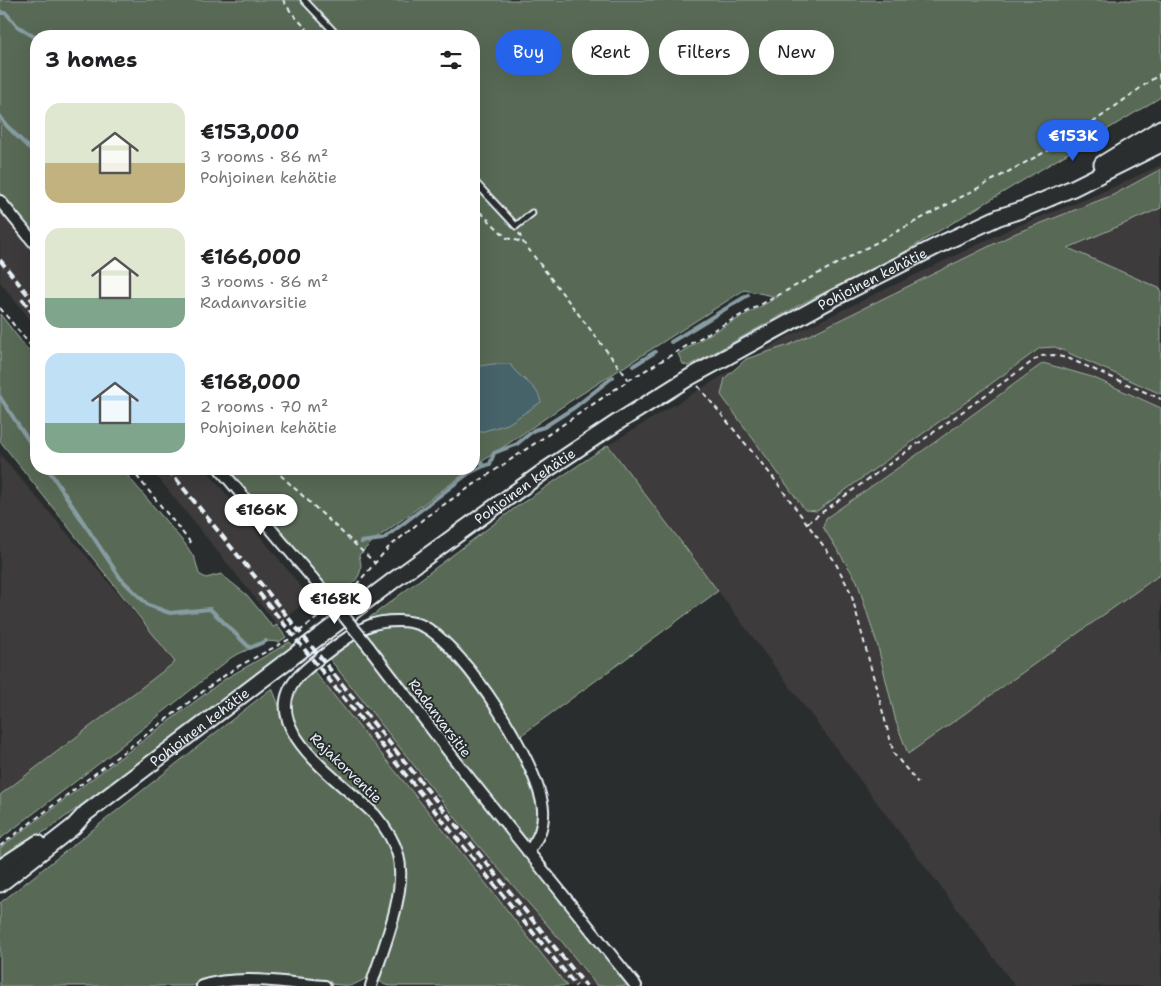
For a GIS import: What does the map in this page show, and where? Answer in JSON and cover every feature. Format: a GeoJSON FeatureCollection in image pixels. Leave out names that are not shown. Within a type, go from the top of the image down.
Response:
{"type":"FeatureCollection","features":[{"type":"Feature","properties":{"kind":"main road","name":"Pohjoinen kehätie"},"geometry":{"type":"LineString","coordinates":[[0,884],[74,827],[86,813],[288,659],[496,505],[602,432],[690,377],[834,298],[999,217],[1018,204],[1095,168],[1161,128]]}},
{"type":"Feature","properties":{"kind":"main road","name":"Pohjoinen kehätie"},"geometry":{"type":"LineString","coordinates":[[999,217],[1021,210],[1073,188],[1161,144]]}},
{"type":"Feature","properties":{"kind":"main road","name":"Pohjoinen kehätie"},"geometry":{"type":"LineString","coordinates":[[0,868],[69,821],[86,813]]}},
{"type":"Feature","properties":{"kind":"street"},"geometry":{"type":"LineString","coordinates":[[0,201],[30,238]]}},
{"type":"Feature","properties":{"kind":"street","name":"Radanvarsitie"},"geometry":{"type":"LineString","coordinates":[[225,475],[369,646],[462,769],[636,986]]}},
{"type":"Feature","properties":{"kind":"street","name":"Rajakorventie"},"geometry":{"type":"LineString","coordinates":[[371,986],[393,917],[401,876],[399,857],[394,842],[374,815],[310,755],[298,740],[290,725],[285,712],[288,696],[294,683],[310,666],[356,633],[369,626],[383,622],[399,621],[416,624],[437,637],[451,649],[481,686],[501,716],[528,764],[543,808],[543,824],[538,838],[528,852]]}},
{"type":"Feature","properties":{"kind":"street"},"geometry":{"type":"LineString","coordinates":[[202,986],[213,983],[242,981],[325,986]]}},
{"type":"Feature","properties":{"kind":"lane"},"geometry":{"type":"LineString","coordinates":[[304,0],[332,30]]}},
{"type":"Feature","properties":{"kind":"lane"},"geometry":{"type":"LineString","coordinates":[[480,187],[516,226],[532,213]]}},
{"type":"Feature","properties":{"kind":"path"},"geometry":{"type":"LineString","coordinates":[[284,0],[291,12],[308,30]]}},
{"type":"Feature","properties":{"kind":"path"},"geometry":{"type":"LineString","coordinates":[[1159,75],[1161,89]]}},
{"type":"Feature","properties":{"kind":"path"},"geometry":{"type":"LineString","coordinates":[[480,212],[507,238],[523,242]]}},
{"type":"Feature","properties":{"kind":"path"},"geometry":{"type":"LineString","coordinates":[[516,226],[523,242],[629,380]]}},
{"type":"Feature","properties":{"kind":"path"},"geometry":{"type":"LineString","coordinates":[[0,308],[30,345]]}},
{"type":"Feature","properties":{"kind":"path"},"geometry":{"type":"LineString","coordinates":[[806,523],[1040,356],[1054,355],[1070,359],[1161,399]]}},
{"type":"Feature","properties":{"kind":"path"},"geometry":{"type":"LineString","coordinates":[[690,377],[772,476],[834,560],[851,593],[894,754],[918,783]]}},
{"type":"Feature","properties":{"kind":"path"},"geometry":{"type":"LineString","coordinates":[[136,475],[191,543]]}},
{"type":"Feature","properties":{"kind":"path"},"geometry":{"type":"LineString","coordinates":[[280,475],[375,563]]}},
{"type":"Feature","properties":{"kind":"shaded area"},"geometry":{"type":"Polygon","coordinates":[[[1161,165],[1161,986],[1015,986],[608,445],[785,338],[1012,228],[1089,198],[1161,165]]]}},
{"type":"Feature","properties":{"kind":"shaded area"},"geometry":{"type":"Polygon","coordinates":[[[0,211],[30,248],[30,320],[0,282],[0,211]]]}},
{"type":"Feature","properties":{"kind":"shaded area"},"geometry":{"type":"Polygon","coordinates":[[[0,454],[176,662],[0,795],[0,454]]]}},
{"type":"Feature","properties":{"kind":"shaded area"},"geometry":{"type":"Polygon","coordinates":[[[156,475],[211,475],[310,598],[277,625],[156,475]]]}},
{"type":"Feature","properties":{"kind":"shaded area"},"geometry":{"type":"Polygon","coordinates":[[[356,656],[622,986],[567,986],[457,847],[322,682],[356,656]]]}},
{"type":"Feature","properties":{"kind":"green space"},"geometry":{"type":"Polygon","coordinates":[[[0,0],[1161,0],[1161,97],[896,257],[805,302],[699,361],[688,366],[683,364],[678,354],[710,334],[778,297],[744,290],[569,402],[480,463],[480,30],[30,30],[30,230],[0,194],[0,0]]]}},
{"type":"Feature","properties":{"kind":"green space"},"geometry":{"type":"Polygon","coordinates":[[[1161,169],[1161,208],[1068,248],[1161,289],[1161,394],[1055,347],[1040,348],[817,511],[805,510],[721,395],[725,378],[746,359],[789,345],[1016,233],[1113,195],[1161,169]]]}},
{"type":"Feature","properties":{"kind":"green space"},"geometry":{"type":"Polygon","coordinates":[[[0,314],[30,352],[30,475],[127,475],[186,545],[195,559],[199,574],[206,578],[221,574],[247,595],[273,627],[277,625],[286,637],[279,642],[266,641],[232,657],[101,762],[0,839],[0,795],[175,662],[0,441],[0,314]]]}},
{"type":"Feature","properties":{"kind":"green space"},"geometry":{"type":"Polygon","coordinates":[[[1043,363],[1092,377],[1161,408],[1161,574],[908,754],[896,722],[878,647],[857,581],[823,527],[826,518],[935,442],[1043,363]]]}},
{"type":"Feature","properties":{"kind":"green space"},"geometry":{"type":"Polygon","coordinates":[[[608,445],[718,591],[519,737],[429,624],[397,615],[381,616],[365,621],[515,508],[608,445]]]}},
{"type":"Feature","properties":{"kind":"green space"},"geometry":{"type":"Polygon","coordinates":[[[234,475],[463,475],[373,541],[359,555],[361,569],[359,575],[337,597],[325,583],[322,585],[234,475]]]}},
{"type":"Feature","properties":{"kind":"green space"},"geometry":{"type":"Polygon","coordinates":[[[387,624],[417,628],[432,637],[451,655],[490,705],[508,733],[534,784],[539,802],[539,812],[538,825],[532,838],[522,839],[430,721],[364,631],[387,624]]]}},
{"type":"Feature","properties":{"kind":"green space"},"geometry":{"type":"Polygon","coordinates":[[[355,638],[549,882],[561,904],[568,908],[630,986],[597,986],[563,943],[470,836],[328,657],[355,638]]]}},
{"type":"Feature","properties":{"kind":"green space"},"geometry":{"type":"Polygon","coordinates":[[[290,642],[294,647],[53,826],[0,861],[0,848],[225,679],[290,642]]]}},
{"type":"Feature","properties":{"kind":"green space"},"geometry":{"type":"Polygon","coordinates":[[[313,670],[567,986],[391,986],[384,985],[381,982],[378,978],[403,860],[366,804],[316,752],[296,725],[291,712],[292,695],[299,684],[313,670]]]}},
{"type":"Feature","properties":{"kind":"green space"},"geometry":{"type":"Polygon","coordinates":[[[272,688],[290,732],[374,820],[391,843],[398,875],[389,919],[372,971],[367,978],[351,986],[258,977],[199,983],[193,986],[0,986],[0,903],[272,688]]]}},
{"type":"Feature","properties":{"kind":"water"},"geometry":{"type":"Polygon","coordinates":[[[510,364],[536,390],[541,402],[508,424],[480,432],[480,366],[510,364]]]}},
{"type":"Feature","properties":{"kind":"waterway"},"geometry":{"type":"LineString","coordinates":[[0,11],[6,13],[17,26],[30,34]]}},
{"type":"Feature","properties":{"kind":"waterway"},"geometry":{"type":"LineString","coordinates":[[0,116],[6,125],[30,149]]}},
{"type":"Feature","properties":{"kind":"waterway"},"geometry":{"type":"LineString","coordinates":[[671,342],[748,295]]}},
{"type":"Feature","properties":{"kind":"waterway"},"geometry":{"type":"LineString","coordinates":[[633,366],[655,352]]}},
{"type":"Feature","properties":{"kind":"waterway"},"geometry":{"type":"LineString","coordinates":[[484,466],[490,464],[494,453],[517,444],[534,430],[544,427],[575,407],[613,377]]}},
{"type":"Feature","properties":{"kind":"waterway"},"geometry":{"type":"LineString","coordinates":[[0,397],[30,443]]}},
{"type":"Feature","properties":{"kind":"waterway"},"geometry":{"type":"LineString","coordinates":[[480,461],[484,466],[480,468]]}},
{"type":"Feature","properties":{"kind":"waterway"},"geometry":{"type":"LineString","coordinates":[[52,475],[121,579],[148,605],[170,613],[210,609],[250,648],[266,641]]}},
{"type":"Feature","properties":{"kind":"waterway"},"geometry":{"type":"LineString","coordinates":[[361,542],[383,539],[466,475]]}},
{"type":"Feature","properties":{"kind":"railway"},"geometry":{"type":"LineString","coordinates":[[0,260],[30,298]]}},
{"type":"Feature","properties":{"kind":"railway"},"geometry":{"type":"LineString","coordinates":[[22,299],[30,309]]}},
{"type":"Feature","properties":{"kind":"railway"},"geometry":{"type":"LineString","coordinates":[[173,475],[586,986]]}},
{"type":"Feature","properties":{"kind":"railway"},"geometry":{"type":"LineString","coordinates":[[259,593],[576,986]]}}]}
